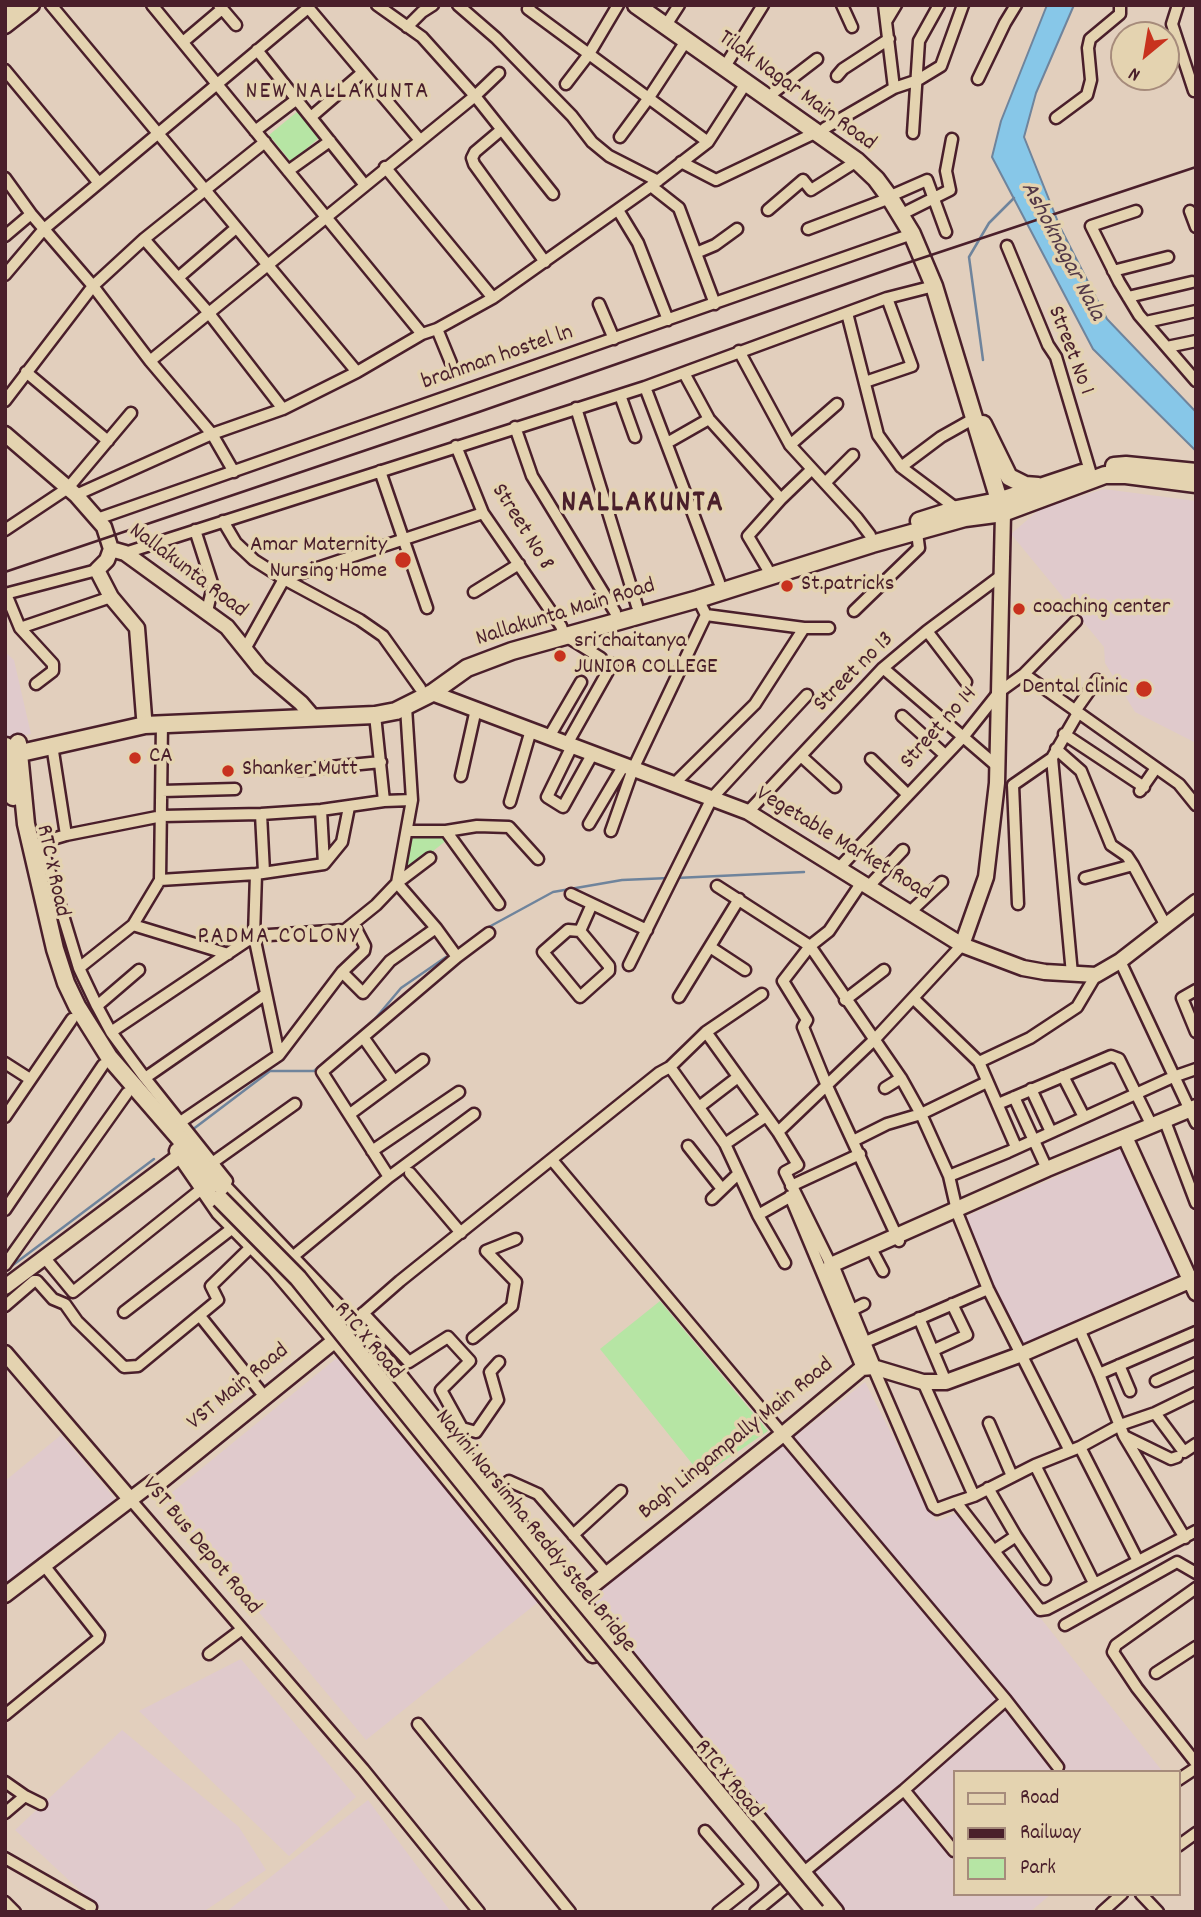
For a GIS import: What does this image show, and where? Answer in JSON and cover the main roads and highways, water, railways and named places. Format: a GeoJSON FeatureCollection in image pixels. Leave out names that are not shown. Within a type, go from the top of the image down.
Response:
{"type":"FeatureCollection","features":[{"type":"Feature","properties":{"kind":"main road","name":"Tilak Nagar Main Road"},"geometry":{"type":"LineString","coordinates":[[636,5],[685,41],[774,92],[857,161],[908,211],[927,247],[973,419],[1001,507]]}},
{"type":"Feature","properties":{"kind":"main road","name":"Tilak Nagar Main Road"},"geometry":{"type":"LineString","coordinates":[[650,5],[726,64],[746,83],[873,165],[893,196],[912,234],[951,330],[983,424],[1009,477],[1025,485],[1039,486]]}},
{"type":"Feature","properties":{"kind":"main road"},"geometry":{"type":"LineString","coordinates":[[1001,507],[1039,486],[1126,464],[1194,478]]}},
{"type":"Feature","properties":{"kind":"main road"},"geometry":{"type":"LineString","coordinates":[[1001,507],[1105,475],[1194,478]]}},
{"type":"Feature","properties":{"kind":"main road","name":"Nallakunta Main Road"},"geometry":{"type":"LineString","coordinates":[[10,750],[52,745],[96,734],[162,723],[311,714],[389,704],[426,690],[485,660],[615,612],[957,509],[1001,507]]}},
{"type":"Feature","properties":{"kind":"main road","name":"Nallakunta Main Road"},"geometry":{"type":"LineString","coordinates":[[562,631],[698,599],[1001,507]]}},
{"type":"Feature","properties":{"kind":"main road","name":"Nallakunta Main Road"},"geometry":{"type":"LineString","coordinates":[[10,750],[144,717],[374,715],[406,707],[426,690]]}},
{"type":"Feature","properties":{"kind":"main road","name":"RTC X Road"},"geometry":{"type":"LineString","coordinates":[[10,750],[36,844],[61,984],[109,1057],[290,1259],[357,1318],[388,1364],[835,1912]]}},
{"type":"Feature","properties":{"kind":"main road","name":"RTC X Road"},"geometry":{"type":"LineString","coordinates":[[10,750],[21,849],[44,947],[61,984],[72,1019],[103,1065],[181,1155],[210,1192],[220,1212],[253,1245],[334,1337],[558,1613],[807,1912]]}},
{"type":"Feature","properties":{"kind":"main road","name":"Nayini Narsimha Reddy Steel Bridge"},"geometry":{"type":"LineString","coordinates":[[210,1192],[298,1278],[816,1912]]}},
{"type":"Feature","properties":{"kind":"main road","name":"RTC X Road"},"geometry":{"type":"LineString","coordinates":[[388,1364],[388,1376],[397,1388]]}},
{"type":"Feature","properties":{"kind":"main road","name":"Nayini Narsimha Reddy Steel Bridge"},"geometry":{"type":"LineString","coordinates":[[397,1388],[828,1912]]}},
{"type":"Feature","properties":{"kind":"water","name":"Ashoknagar Nala"},"geometry":{"type":"Polygon","coordinates":[[[1047,5],[1074,5],[1036,93],[1024,137],[1060,227],[1107,319],[1196,412],[1196,451],[1093,349],[992,157],[1001,121],[1047,5]]]}},
{"type":"Feature","properties":{"kind":"waterway","name":"Ashoknagar Nala"},"geometry":{"type":"LineString","coordinates":[[983,360],[969,257],[989,223],[1014,198]]}},
{"type":"Feature","properties":{"kind":"waterway"},"geometry":{"type":"LineString","coordinates":[[676,878],[804,872]]}},
{"type":"Feature","properties":{"kind":"waterway"},"geometry":{"type":"LineString","coordinates":[[487,928],[553,892],[622,880],[669,878]]}},
{"type":"Feature","properties":{"kind":"waterway"},"geometry":{"type":"LineString","coordinates":[[192,1130],[270,1071],[314,1071],[374,1020],[401,988],[446,957]]}},
{"type":"Feature","properties":{"kind":"waterway"},"geometry":{"type":"LineString","coordinates":[[5,1271],[154,1159]]}},
{"type":"Feature","properties":{"kind":"railway"},"geometry":{"type":"LineString","coordinates":[[5,572],[479,412],[898,266],[1196,167]]}},
{"type":"Feature","properties":{"kind":"place","name":"Amar Maternity Nursing Home"},"geometry":{"type":"Point","coordinates":[403,560]}},
{"type":"Feature","properties":{"kind":"place","name":"St.patricks"},"geometry":{"type":"Point","coordinates":[787,586]}},
{"type":"Feature","properties":{"kind":"place","name":"coaching center"},"geometry":{"type":"Point","coordinates":[1019,609]}},
{"type":"Feature","properties":{"kind":"place","name":"sri chaitanya JUNIOR COLLEGE"},"geometry":{"type":"Point","coordinates":[560,656]}},
{"type":"Feature","properties":{"kind":"place","name":"Dental clinic"},"geometry":{"type":"Point","coordinates":[1144,689]}},
{"type":"Feature","properties":{"kind":"place","name":"CA"},"geometry":{"type":"Point","coordinates":[135,758]}},
{"type":"Feature","properties":{"kind":"place","name":"Shanker Mutt"},"geometry":{"type":"Point","coordinates":[228,771]}},
{"type":"Feature","properties":{"kind":"district","name":"NEW NALLAKUNTA"},"geometry":{"type":"Point","coordinates":[338,94]}},
{"type":"Feature","properties":{"kind":"district","name":"NALLAKUNTA"},"geometry":{"type":"Point","coordinates":[643,506]}},
{"type":"Feature","properties":{"kind":"district","name":"PADMA COLONY"},"geometry":{"type":"Point","coordinates":[279,939]}}]}
